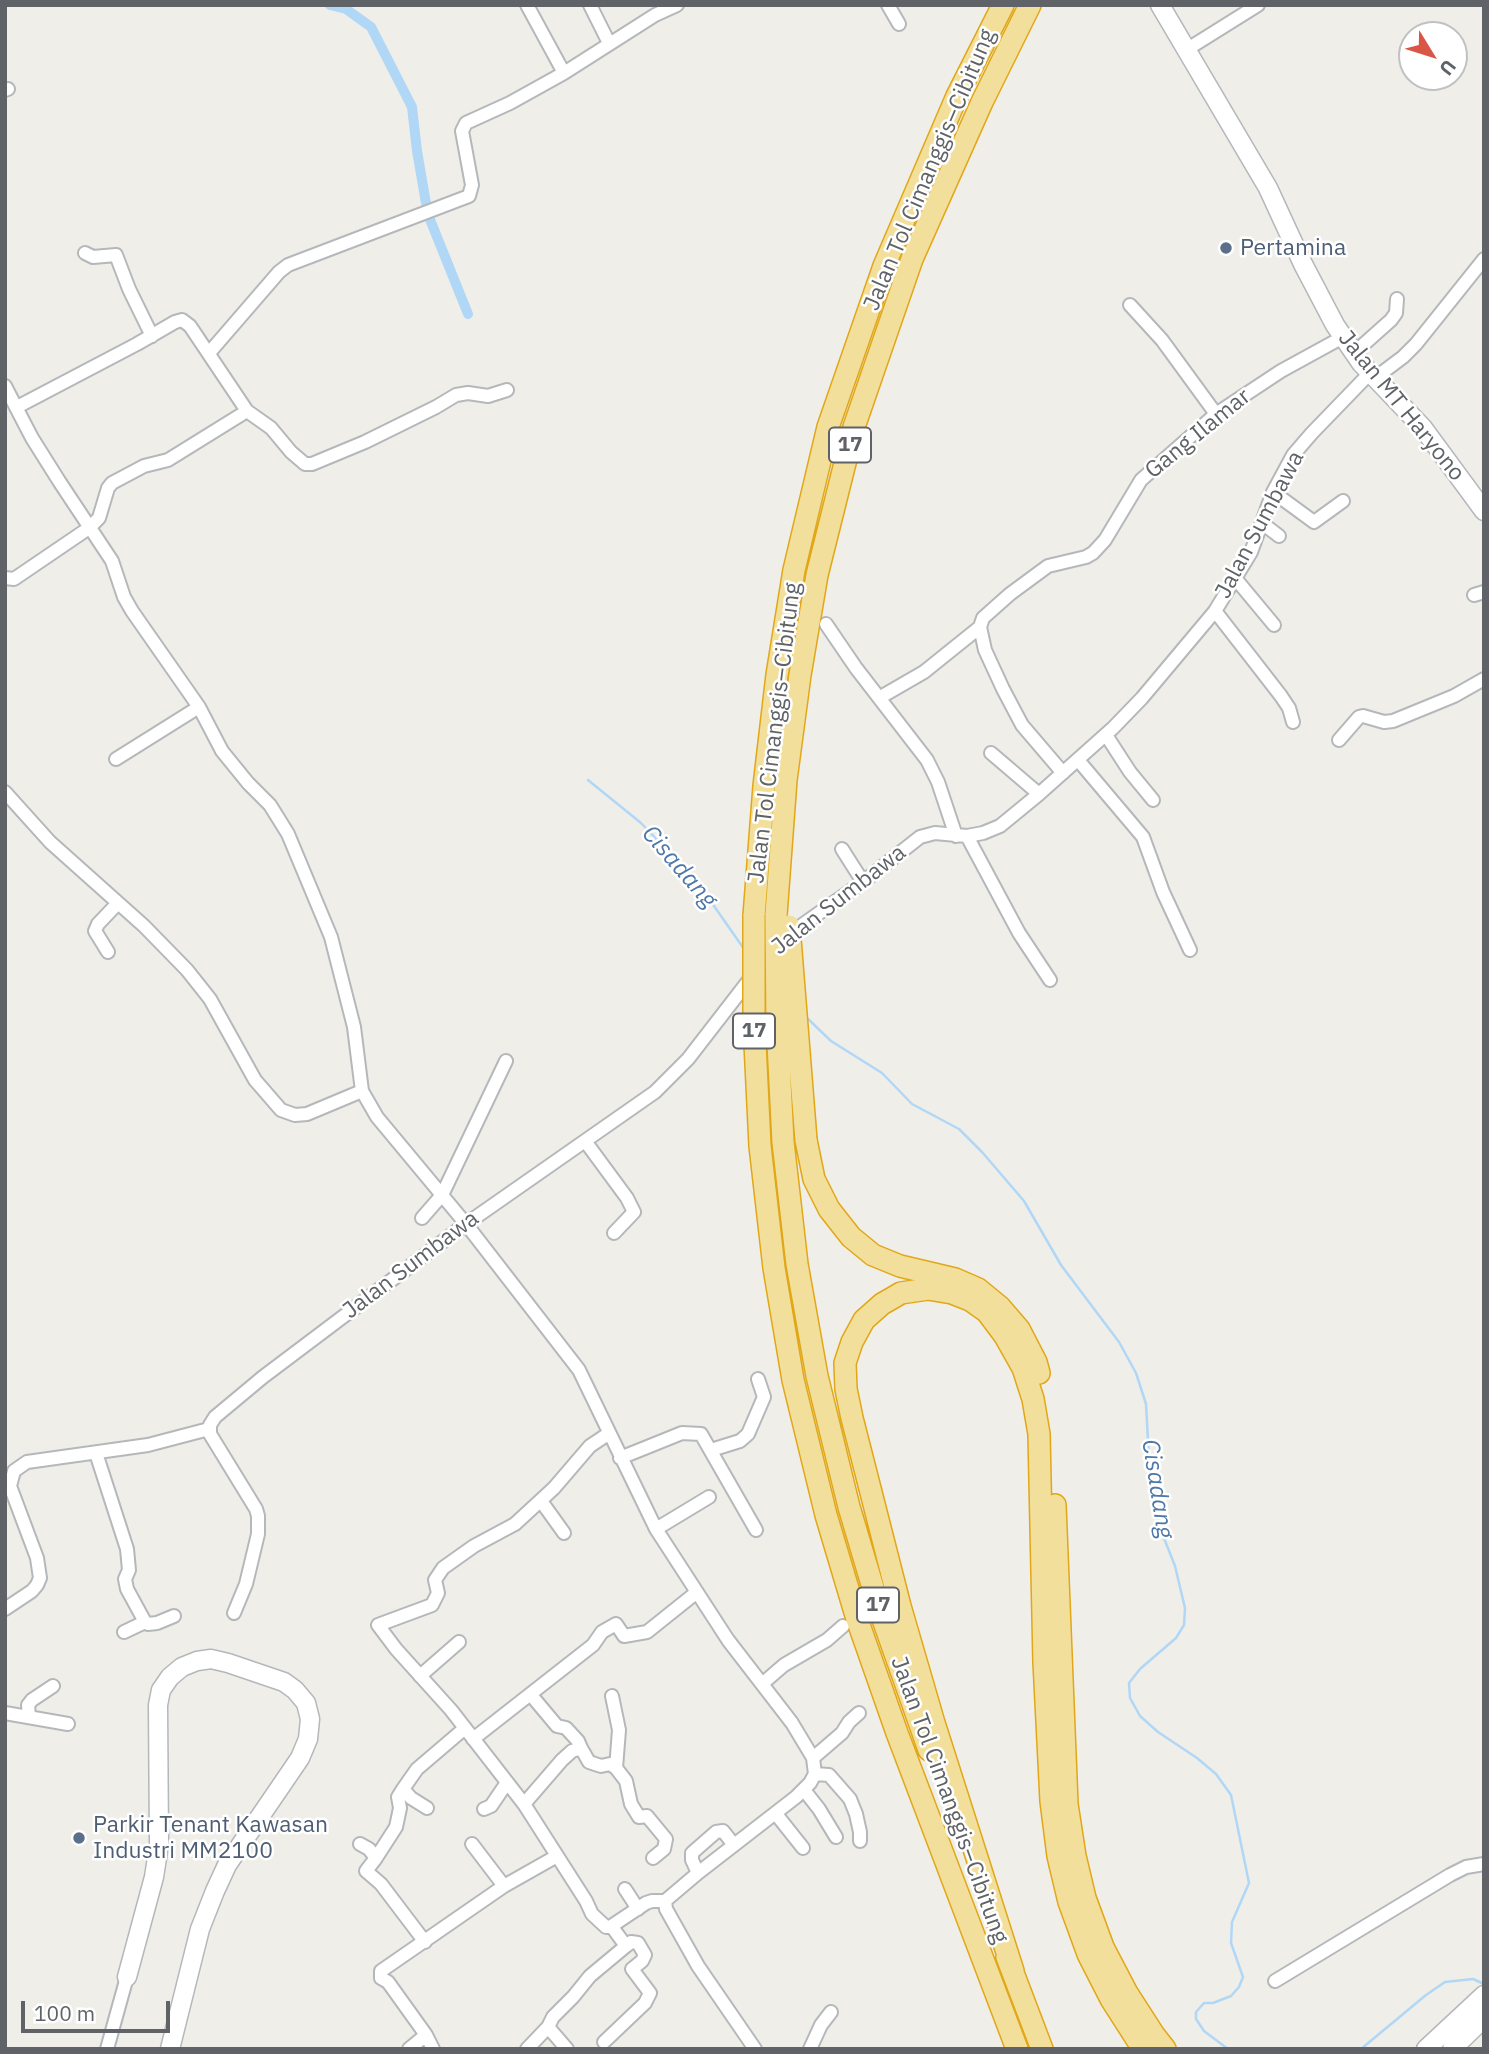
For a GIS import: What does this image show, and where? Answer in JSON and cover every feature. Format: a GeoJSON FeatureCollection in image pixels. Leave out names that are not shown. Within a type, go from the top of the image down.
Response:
{"type":"FeatureCollection","features":[{"type":"Feature","properties":{"kind":"highway","name":"Jalan Tol Cimanggis–Cibitung"},"geometry":{"type":"LineString","coordinates":[[1003,5],[957,96],[884,266],[828,427],[794,570],[777,675],[764,786],[754,916],[754,1023],[760,1146],[774,1268],[793,1380],[826,1515],[857,1619],[893,1720],[1017,2049]]}},
{"type":"Feature","properties":{"kind":"highway","name":"Jalan Tol Cimanggis–Cibitung"},"geometry":{"type":"LineString","coordinates":[[1030,5],[982,102],[912,259],[854,426],[817,575],[786,780],[777,1023],[783,1142],[797,1264],[817,1376],[849,1507],[879,1608],[919,1724],[1042,2049]]}},
{"type":"Feature","properties":{"kind":"highway"},"geometry":{"type":"LineString","coordinates":[[782,916],[806,1140],[814,1179],[829,1209],[851,1237],[873,1255],[900,1266],[955,1279],[978,1289],[1000,1307],[1019,1329],[1036,1362],[1046,1396],[1052,1434],[1067,1804],[1074,1856],[1085,1898],[1103,1947],[1127,1993],[1165,2049]]}},
{"type":"Feature","properties":{"kind":"highway"},"geometry":{"type":"LineString","coordinates":[[1013,1971],[934,1723],[900,1606],[846,1389],[845,1363],[864,1320],[882,1304],[901,1293],[928,1289],[952,1293],[970,1300],[987,1312],[1005,1336],[1023,1368],[1033,1398],[1039,1434],[1044,1661],[1051,1801],[1058,1856],[1069,1902],[1088,1954],[1111,1999],[1143,2049]]}},
{"type":"Feature","properties":{"kind":"main road","name":"Jalan MT Haryono"},"geometry":{"type":"LineString","coordinates":[[1160,5],[1268,188],[1313,284],[1343,337],[1372,375],[1423,428],[1484,511]]}},
{"type":"Feature","properties":{"kind":"main road"},"geometry":{"type":"LineString","coordinates":[[127,1977],[154,1877],[159,1845],[158,1705],[161,1690],[170,1677],[183,1667],[211,1659],[284,1682],[306,1703],[310,1719],[309,1739],[300,1758],[227,1865],[215,1891],[201,1929],[170,2049]]}},
{"type":"Feature","properties":{"kind":"main road"},"geometry":{"type":"LineString","coordinates":[[1426,2049],[1481,2005]]}},
{"type":"Feature","properties":{"kind":"main road"},"geometry":{"type":"LineString","coordinates":[[1452,2049],[1481,2005]]}},
{"type":"Feature","properties":{"kind":"street"},"geometry":{"type":"LineString","coordinates":[[527,5],[564,73]]}},
{"type":"Feature","properties":{"kind":"street"},"geometry":{"type":"LineString","coordinates":[[590,5],[609,43]]}},
{"type":"Feature","properties":{"kind":"street"},"geometry":{"type":"LineString","coordinates":[[209,353],[279,271],[288,265],[469,195],[472,185],[462,131],[466,123],[510,103],[564,73],[655,15],[677,5]]}},
{"type":"Feature","properties":{"kind":"street"},"geometry":{"type":"LineString","coordinates":[[888,5],[899,24]]}},
{"type":"Feature","properties":{"kind":"street"},"geometry":{"type":"LineString","coordinates":[[1186,50],[1258,5]]}},
{"type":"Feature","properties":{"kind":"street"},"geometry":{"type":"LineString","coordinates":[[85,253],[93,257],[116,255],[152,336]]}},
{"type":"Feature","properties":{"kind":"street","name":"Jalan Sumbawa"},"geometry":{"type":"LineString","coordinates":[[209,1429],[215,1418],[263,1377],[466,1224],[655,1092],[678,1071],[763,962],[786,937],[920,837],[931,834],[961,836],[995,829],[1106,735],[1142,698],[1215,611],[1251,552],[1273,492],[1297,450],[1372,375],[1403,357],[1416,344],[1484,258]]}},
{"type":"Feature","properties":{"kind":"street"},"geometry":{"type":"LineString","coordinates":[[1354,353],[1391,320],[1396,313],[1397,299]]}},
{"type":"Feature","properties":{"kind":"street"},"geometry":{"type":"LineString","coordinates":[[1130,305],[1163,340],[1216,414]]}},
{"type":"Feature","properties":{"kind":"street"},"geometry":{"type":"LineString","coordinates":[[17,407],[182,320],[190,326],[247,411],[271,428],[298,459],[309,464],[365,442],[456,395],[468,393],[488,396],[507,390]]}},
{"type":"Feature","properties":{"kind":"street","name":"Gang Ilamar"},"geometry":{"type":"LineString","coordinates":[[979,627],[989,611],[1048,566],[1090,556],[1102,545],[1142,478],[1216,414],[1281,371],[1343,337]]}},
{"type":"Feature","properties":{"kind":"street"},"geometry":{"type":"LineString","coordinates":[[5,386],[32,438],[113,561],[124,597],[132,611],[199,707],[230,762],[270,805],[288,834],[338,958],[354,1027],[362,1091],[385,1129],[466,1224],[579,1370],[656,1529],[728,1640],[792,1723],[813,1758],[816,1774],[804,1790],[776,1814],[665,1901],[652,1901],[612,1927],[606,1927],[592,1914],[524,1804],[451,1710],[378,1625],[429,1607],[438,1595],[435,1580],[443,1568],[474,1546],[515,1524],[541,1501],[590,1446],[608,1434]]}},
{"type":"Feature","properties":{"kind":"street"},"geometry":{"type":"LineString","coordinates":[[5,578],[14,579],[89,528],[99,518],[112,483],[144,466],[168,460],[247,411]]}},
{"type":"Feature","properties":{"kind":"street"},"geometry":{"type":"LineString","coordinates":[[1273,492],[1314,522],[1343,500]]}},
{"type":"Feature","properties":{"kind":"street"},"geometry":{"type":"LineString","coordinates":[[1262,523],[1279,536]]}},
{"type":"Feature","properties":{"kind":"street"},"geometry":{"type":"LineString","coordinates":[[1235,578],[1274,625]]}},
{"type":"Feature","properties":{"kind":"street"},"geometry":{"type":"LineString","coordinates":[[1215,611],[1281,696],[1289,708],[1293,722]]}},
{"type":"Feature","properties":{"kind":"street"},"geometry":{"type":"LineString","coordinates":[[826,624],[856,668],[927,760],[961,836],[1050,980]]}},
{"type":"Feature","properties":{"kind":"street"},"geometry":{"type":"LineString","coordinates":[[879,698],[924,672],[979,627],[994,672],[1022,725],[1063,773]]}},
{"type":"Feature","properties":{"kind":"street"},"geometry":{"type":"LineString","coordinates":[[1339,740],[1359,717],[1392,721],[1484,679]]}},
{"type":"Feature","properties":{"kind":"street"},"geometry":{"type":"LineString","coordinates":[[116,758],[199,707]]}},
{"type":"Feature","properties":{"kind":"street"},"geometry":{"type":"LineString","coordinates":[[1106,735],[1130,772],[1153,800]]}},
{"type":"Feature","properties":{"kind":"street"},"geometry":{"type":"LineString","coordinates":[[991,753],[1039,794]]}},
{"type":"Feature","properties":{"kind":"street"},"geometry":{"type":"LineString","coordinates":[[1078,760],[1143,837],[1163,892],[1190,950]]}},
{"type":"Feature","properties":{"kind":"street"},"geometry":{"type":"LineString","coordinates":[[5,792],[50,842],[178,960],[202,988],[256,1080],[281,1110],[295,1115],[307,1114],[362,1091]]}},
{"type":"Feature","properties":{"kind":"street"},"geometry":{"type":"LineString","coordinates":[[5,815],[17,807]]}},
{"type":"Feature","properties":{"kind":"street"},"geometry":{"type":"LineString","coordinates":[[842,849],[863,882]]}},
{"type":"Feature","properties":{"kind":"street"},"geometry":{"type":"LineString","coordinates":[[108,952],[95,931],[98,924],[118,904]]}},
{"type":"Feature","properties":{"kind":"street"},"geometry":{"type":"LineString","coordinates":[[422,1218],[442,1195],[506,1061]]}},
{"type":"Feature","properties":{"kind":"street"},"geometry":{"type":"LineString","coordinates":[[585,1141],[628,1198],[634,1212],[614,1233]]}},
{"type":"Feature","properties":{"kind":"street"},"geometry":{"type":"LineString","coordinates":[[711,1450],[740,1441],[748,1434],[764,1397],[758,1380]]}},
{"type":"Feature","properties":{"kind":"street"},"geometry":{"type":"LineString","coordinates":[[5,1609],[32,1591],[40,1578],[37,1559],[10,1486],[10,1466],[149,1445],[209,1429],[256,1508],[258,1516],[258,1534],[246,1584],[233,1613]]}},
{"type":"Feature","properties":{"kind":"street"},"geometry":{"type":"LineString","coordinates":[[620,1458],[682,1433],[701,1434],[756,1530]]}},
{"type":"Feature","properties":{"kind":"street"},"geometry":{"type":"LineString","coordinates":[[96,1453],[127,1549],[127,1589],[145,1622]]}},
{"type":"Feature","properties":{"kind":"street"},"geometry":{"type":"LineString","coordinates":[[656,1529],[709,1497]]}},
{"type":"Feature","properties":{"kind":"street"},"geometry":{"type":"LineString","coordinates":[[541,1501],[564,1533]]}},
{"type":"Feature","properties":{"kind":"street"},"geometry":{"type":"LineString","coordinates":[[473,1739],[593,1645],[602,1632],[616,1624],[624,1636],[648,1632],[697,1592]]}},
{"type":"Feature","properties":{"kind":"street"},"geometry":{"type":"LineString","coordinates":[[124,1632],[145,1622],[157,1623],[174,1616]]}},
{"type":"Feature","properties":{"kind":"street"},"geometry":{"type":"LineString","coordinates":[[762,1684],[784,1665],[827,1640],[843,1626]]}},
{"type":"Feature","properties":{"kind":"street"},"geometry":{"type":"LineString","coordinates":[[420,1676],[458,1642]]}},
{"type":"Feature","properties":{"kind":"street"},"geometry":{"type":"LineString","coordinates":[[29,1716],[28,1705],[32,1700],[53,1686]]}},
{"type":"Feature","properties":{"kind":"street"},"geometry":{"type":"LineString","coordinates":[[531,1695],[557,1726],[566,1728],[578,1741],[589,1762],[601,1766],[610,1764],[626,1781],[631,1804],[639,1818],[647,1816],[666,1839],[665,1846],[653,1858]]}},
{"type":"Feature","properties":{"kind":"street"},"geometry":{"type":"LineString","coordinates":[[612,1696],[619,1730],[616,1768]]}},
{"type":"Feature","properties":{"kind":"street"},"geometry":{"type":"LineString","coordinates":[[5,1713],[68,1724]]}},
{"type":"Feature","properties":{"kind":"street"},"geometry":{"type":"LineString","coordinates":[[813,1758],[842,1733],[859,1713]]}},
{"type":"Feature","properties":{"kind":"street"},"geometry":{"type":"LineString","coordinates":[[425,1942],[381,1884],[366,1871],[396,1827],[400,1808],[398,1797],[403,1789],[417,1769],[465,1728]]}},
{"type":"Feature","properties":{"kind":"street"},"geometry":{"type":"LineString","coordinates":[[524,1804],[562,1760],[572,1751],[581,1748]]}},
{"type":"Feature","properties":{"kind":"street"},"geometry":{"type":"LineString","coordinates":[[816,1774],[829,1775],[850,1799],[858,1823],[860,1841]]}},
{"type":"Feature","properties":{"kind":"street"},"geometry":{"type":"LineString","coordinates":[[484,1809],[491,1806],[506,1784]]}},
{"type":"Feature","properties":{"kind":"street"},"geometry":{"type":"LineString","coordinates":[[403,1789],[427,1808]]}},
{"type":"Feature","properties":{"kind":"street"},"geometry":{"type":"LineString","coordinates":[[804,1790],[836,1837]]}},
{"type":"Feature","properties":{"kind":"street"},"geometry":{"type":"LineString","coordinates":[[776,1814],[803,1848]]}},
{"type":"Feature","properties":{"kind":"street"},"geometry":{"type":"LineString","coordinates":[[698,1873],[691,1854],[716,1832],[723,1830],[734,1845]]}},
{"type":"Feature","properties":{"kind":"street"},"geometry":{"type":"LineString","coordinates":[[472,1843],[504,1886]]}},
{"type":"Feature","properties":{"kind":"street"},"geometry":{"type":"LineString","coordinates":[[360,1844],[369,1849],[376,1858]]}},
{"type":"Feature","properties":{"kind":"street"},"geometry":{"type":"LineString","coordinates":[[433,2049],[388,1982],[381,1978],[383,1969],[504,1886],[557,1856]]}},
{"type":"Feature","properties":{"kind":"street"},"geometry":{"type":"LineString","coordinates":[[1275,1980],[1450,1875],[1466,1867],[1484,1864]]}},
{"type":"Feature","properties":{"kind":"street"},"geometry":{"type":"LineString","coordinates":[[625,1889],[638,1909]]}},
{"type":"Feature","properties":{"kind":"street"},"geometry":{"type":"LineString","coordinates":[[665,1901],[666,1909],[698,1966],[755,2049]]}},
{"type":"Feature","properties":{"kind":"street"},"geometry":{"type":"LineString","coordinates":[[612,1927],[626,1946]]}},
{"type":"Feature","properties":{"kind":"street"},"geometry":{"type":"LineString","coordinates":[[527,2049],[590,1976],[631,1942],[638,1943],[645,1955],[632,1969],[650,1993],[645,2003],[604,2042]]}},
{"type":"Feature","properties":{"kind":"street"},"geometry":{"type":"LineString","coordinates":[[107,2049],[127,1977]]}},
{"type":"Feature","properties":{"kind":"street"},"geometry":{"type":"LineString","coordinates":[[816,2045],[821,2025],[831,2012]]}},
{"type":"Feature","properties":{"kind":"street"},"geometry":{"type":"LineString","coordinates":[[548,2027],[567,2049]]}},
{"type":"Feature","properties":{"kind":"street"},"geometry":{"type":"LineString","coordinates":[[409,2049],[426,2035]]}},
{"type":"Feature","properties":{"kind":"waterway"},"geometry":{"type":"LineString","coordinates":[[330,5],[346,9],[371,27],[412,107],[427,209]]}},
{"type":"Feature","properties":{"kind":"waterway"},"geometry":{"type":"LineString","coordinates":[[429,217],[468,314]]}},
{"type":"Feature","properties":{"kind":"waterway","name":"Cisadang"},"geometry":{"type":"LineString","coordinates":[[588,780],[641,823],[698,883],[744,949]]}},
{"type":"Feature","properties":{"kind":"waterway","name":"Cisadang"},"geometry":{"type":"LineString","coordinates":[[806,1017],[831,1041],[882,1073],[912,1104],[959,1129],[982,1152],[1024,1201],[1061,1265],[1119,1342],[1136,1373],[1146,1404],[1150,1476],[1158,1523],[1175,1566],[1185,1608],[1184,1625],[1176,1638],[1140,1669],[1129,1683],[1130,1698],[1140,1716],[1216,1774],[1231,1795],[1249,1883],[1232,1922],[1231,1943],[1243,1977],[1231,1996],[1213,2003],[1204,2003],[1196,2012],[1196,2019],[1204,2031],[1228,2049]]}},
{"type":"Feature","properties":{"kind":"waterway","name":"Cisadang"},"geometry":{"type":"LineString","coordinates":[[1361,2049],[1445,1982],[1473,1979],[1484,1984]]}},
{"type":"Feature","properties":{"kind":"place","name":"Pertamina"},"geometry":{"type":"Point","coordinates":[1226,248]}},
{"type":"Feature","properties":{"kind":"place","name":"Parkir Tenant Kawasan Industri MM2100"},"geometry":{"type":"Point","coordinates":[79,1838]}}]}
